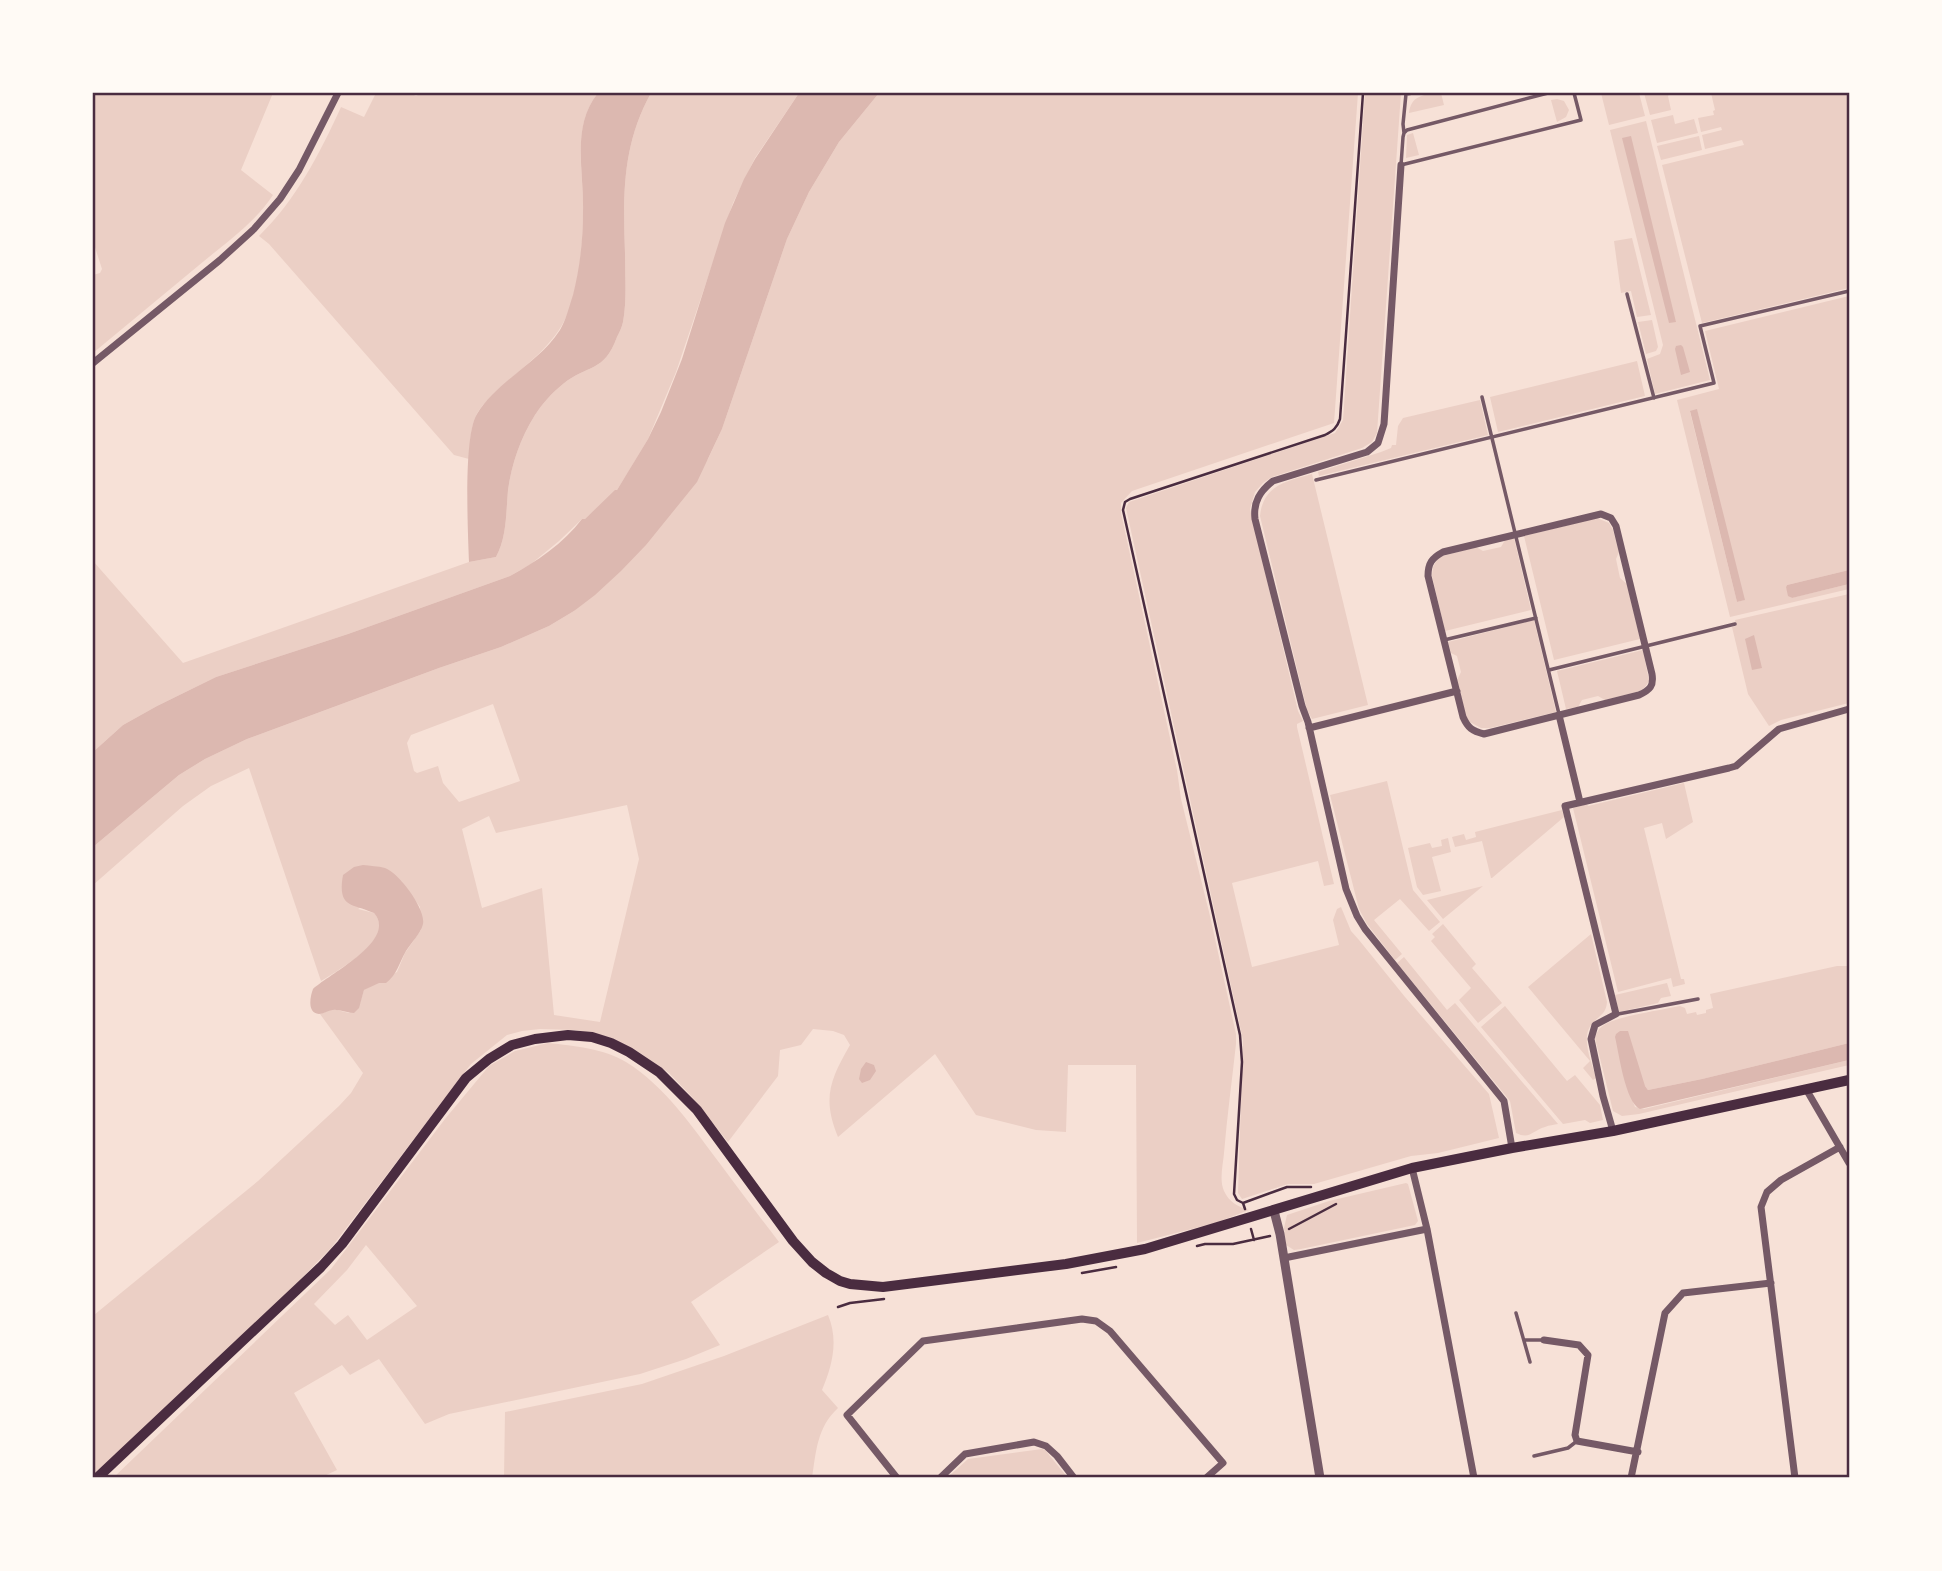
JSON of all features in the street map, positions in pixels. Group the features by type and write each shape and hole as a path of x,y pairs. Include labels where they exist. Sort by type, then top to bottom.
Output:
{"main road":[{"path":"97,1478 321,1267 342,1244 466,1078 512,1045 535,1039 568,1035 592,1037 645,1060 698,1110 793,1241 812,1262 826,1273 849,1284 883,1287 1066,1264 1145,1249 1412,1168 1613,1131 1849,1080"}],"street":[{"path":"93,363 254,229 280,199 299,170 338,93"},
{"path":"1401,165 1384,424 1378,443 1367,452 1273,481 1262,491 1255,504 1255,519 1308,722 1346,888 1357,916 1504,1101 1512,1148"},
{"path":"1601,514 1611,518 1616,526 1653,682 1648,691 1484,734 1468,727 1463,717 1428,576 1428,565 1434,556 1443,552 1515,534 1592,515 1601,514"},
{"path":"1309,729 1457,691"},
{"path":"1613,1131 1591,1039 1595,1026 1600,1021 1616,1014 1565,806 1736,766 1779,729 1849,709"},
{"path":"1559,715 1580,802"},
{"path":"1806,1089 1849,1163"},
{"path":"1795,1478 1761,1206 1767,1192 1781,1180 1840,1147"},
{"path":"1412,1168 1427,1229 1474,1478"},
{"path":"1274,1211 1320,1478"},
{"path":"1284,1258 1427,1229"},
{"path":"1631,1478 1665,1313 1683,1293 1771,1283"},
{"path":"897,1478 846,1415 922,1341 1082,1319 1096,1321 1110,1331 1223,1463 1206,1478"},
{"path":"1544,1340 1579,1345 1588,1355 1575,1435 1577,1441 1638,1452"},
{"path":"940,1478 965,1454 1034,1441 1046,1446 1057,1456 1074,1478"}],"lane":[{"path":"1413,93 1406,94 1401,165 1581,120 1574,93"},
{"path":"1404,133 1548,93"},
{"path":"1316,480 1714,383 1700,327 1849,291"},
{"path":"1628,294 1654,397"},
{"path":"1482,397 1559,715"},
{"path":"1444,640 1536,618"},
{"path":"1549,670 1735,624"},
{"path":"1616,1014 1698,999"},
{"path":"1516,1313 1530,1362"},
{"path":"1524,1340 1544,1340"},
{"path":"1534,1456 1568,1448 1577,1441"}],"path":[{"path":"1243,1203 1237,1200 1234,1194 1242,1062 1240,1035 1123,510 1125,502 1130,499 1325,435 1338,425 1363,93"},
{"path":"1254,1240 1280,1234 1343,1200 1348,1188"}],"shaded area":[{"path":"93,93 273,93 241,170 273,195 238,233 93,353 93,275 100,273 102,269 93,241"},
{"path":"376,93 409,93 416,96 422,93 598,93 584,120 582,134 581,248 576,286 569,310 548,344 479,410 472,428 469,459 454,455 269,244 259,236 296,191 325,142 341,107 364,117"},
{"path":"598,93 651,93 634,132 626,171 623,324 607,357 563,384 535,415 517,451 512,470 500,549 496,557 469,562 467,485 473,425 486,402 551,342 566,318 582,243 582,134 584,120"},
{"path":"651,93 799,93 755,158 733,203 676,372 648,439 617,490 531,564 510,576 348,634 216,677 123,725 93,752 93,561 183,663 469,562 496,557 504,533 512,470 517,451 530,424 559,387 607,357 622,326 625,297 626,171 634,132"},
{"path":"799,93 879,93 839,142 809,192 787,239 722,429 697,482 646,545 595,595 549,626 501,647 247,739 205,759 179,775 93,847 93,752 123,725 216,677 348,634 510,576 558,544 582,519 617,490 661,412 682,359 725,223 744,179"},
{"path":"879,93 1358,93 1334,423 1132,491 1121,503 1181,799 1236,1034 1222,1172 1223,1187 1231,1201 1249,1210 1215,1223 1137,1243 1136,1065 1068,1065 1066,1132 1036,1130 976,1115 935,1054 838,1137 829,1100 833,1079 850,1045 844,1035 813,1029 801,1045 780,1050 778,1076 728,1142 669,1073 640,1053 608,1037 576,1030 522,1031 507,1035 471,1064 331,1248 93,1478 93,1314 258,1181 351,1093 363,1073 320,1014 333,1009 349,1013 360,1003 364,990 397,972 405,953 421,930 420,907 401,881 358,909 374,913 379,923 378,933 372,943 321,981 249,768 211,786 183,806 93,885 93,847 179,775 205,759 247,739 501,647 549,626 574,611 708,459 722,429 787,239 809,192 839,142","holes":["493,704 520,781 459,802 443,783 438,766 417,773 414,771 407,743 411,735","627,805 639,859 600,1022 554,1015 542,888 482,908 462,829 489,816 496,833"]},
{"path":"1365,93 1401,93 1377,433 1372,442 1362,448 1272,477 1255,492 1250,509 1298,711 1303,721 1297,724 1297,727 1334,884 1324,886 1318,861 1232,883 1252,967 1339,945 1333,920 1337,909 1341,907 1351,931 1489,1094 1499,1138 1438,1153 1411,1156 1314,1184 1288,1184 1242,1199 1238,1193 1243,1040 1126,508 1129,502 1335,433 1343,420"},
{"path":"1441,93 1444,105 1409,113 1416,98"},
{"path":"1601,93 1639,93 1645,116 1609,125"},
{"path":"1644,93 1670,93 1668,96 1671,110 1650,115"},
{"path":"1711,93 1849,93 1849,288 1702,323 1662,165 1744,145 1742,140 1705,149 1702,135 1722,130 1721,127 1701,132 1698,118 1714,115"},
{"path":"1551,100 1564,101 1569,110 1566,117 1557,122"},
{"path":"1673,115 1675,124 1694,119 1698,133 1657,143 1651,120"},
{"path":"1646,121 1710,380 1655,394 1647,359 1660,354 1663,345 1610,130"},
{"path":"1413,133 1419,155 1406,158 1407,135"},
{"path":"1631,136 1676,322 1669,323 1622,138"},
{"path":"1699,136 1702,150 1661,160 1657,146"},
{"path":"1632,238 1651,315 1637,317 1631,291 1621,293 1614,241"},
{"path":"1849,296 1849,570 1786,587 1791,598 1849,584 1849,589 1730,617 1677,400 1719,389 1705,331","holes":["1697,410 1744,600 1737,602 1690,412"]},
{"path":"1652,320 1658,347 1656,351 1646,354 1638,322"},
{"path":"1681,345 1690,372 1681,375 1675,349"},
{"path":"1637,361 1645,396 1498,432 1490,397"},
{"path":"1480,400 1488,435 1319,476 1318,472 1396,445 1398,426 1403,418"},
{"path":"1697,409 1745,600 1737,602 1690,411"},
{"path":"1312,474 1368,705 1312,719 1307,710 1260,516 1262,506 1271,491 1285,482"},
{"path":"1597,518 1609,523 1613,530 1619,552 1616,559 1620,578 1627,584 1640,639 1554,660 1524,536"},
{"path":"1514,538 1531,610 1445,631 1432,576 1437,560 1476,547 1483,551 1501,547 1505,540"},
{"path":"1849,570 1849,584 1792,598 1788,596 1787,585"},
{"path":"1849,594 1849,703 1781,720 1769,726 1748,694 1732,627 1736,626 1735,620"},
{"path":"1534,620 1556,712 1490,728 1481,728 1470,722 1466,717 1457,680 1461,672 1457,656 1451,653 1448,642"},
{"path":"1754,635 1762,668 1752,670 1745,639"},
{"path":"1643,650 1649,681 1640,691 1605,700 1598,696 1582,700 1578,707 1566,709 1557,671"},
{"path":"1387,781 1413,890 1440,922 1429,931 1400,899 1374,920 1402,954 1395,960 1367,924 1359,909 1330,795"},
{"path":"1684,783 1693,822 1666,839 1662,823 1644,828 1681,979 1684,979 1685,984 1673,987 1671,978 1618,992 1573,808"},
{"path":"1562,810 1564,817 1492,878 1482,841 1455,847 1452,837 1464,834 1466,840 1476,837 1475,832"},
{"path":"1448,838 1451,852 1432,857 1441,891 1423,895 1417,887 1408,848 1430,843 1432,848 1442,846 1441,840"},
{"path":"363,865 391,871 416,901 423,924 393,976 386,983 379,983 364,990 359,1008 354,1013 334,1010 315,1013 310,1004 313,989 358,956 377,934 379,923 374,913 353,906 342,894 343,875 354,867"},
{"path":"1483,886 1443,919 1427,900"},
{"path":"1443,924 1476,964 1472,968 1502,1003 1478,1023 1459,1000 1471,988 1431,941 1435,937 1432,934"},
{"path":"1591,934 1607,1002 1604,1012 1592,1024 1587,1036 1596,1078 1593,1080 1583,1068 1590,1061 1528,987"},
{"path":"1404,957 1447,1010 1455,1003 1558,1124 1528,1135 1516,1133 1510,1101 1397,963"},
{"path":"1837,966 1849,966 1849,1043 1648,1090 1645,1086 1625,1081 1635,1107 1644,1109 1849,1060 1849,1065 1639,1114 1622,1116 1613,1111 1595,1038 1604,1025 1629,1016 1680,1006 1685,1008 1687,1014 1706,1013 1706,1010 1713,1008 1710,994"},
{"path":"1667,983 1671,996 1661,998 1658,1003 1619,1012 1615,995"},
{"path":"1505,1006 1567,1081 1575,1075 1600,1105 1603,1120 1563,1124 1481,1027"},
{"path":"1620,1031 1628,1031 1648,1090 1849,1043 1849,1060 1640,1109 1630,1097 1623,1076 1615,1037"},
{"path":"548,1043 578,1047 617,1057 640,1072 678,1109 779,1242 691,1302 720,1345 640,1374 449,1414 425,1424 379,1359 350,1375 342,1365 294,1393 337,1470 320,1478 113,1478 331,1269 445,1119 489,1066 515,1051","holes":["366,1245 417,1306 367,1340 348,1315 335,1325 314,1304 347,1270"]},
{"path":"866,1062 874,1065 876,1071 870,1080 862,1083 859,1079"},
{"path":"1406,1183 1418,1221 1415,1225 1301,1249 1294,1250 1286,1245 1284,1228 1287,1215 1329,1201"},
{"path":"828,1315 834,1344 829,1372 822,1390 838,1408 822,1432 816,1449 812,1478 504,1478 505,1412 642,1384 724,1356"},
{"path":"1042,1449 1068,1478 947,1478 968,1459"}]}
